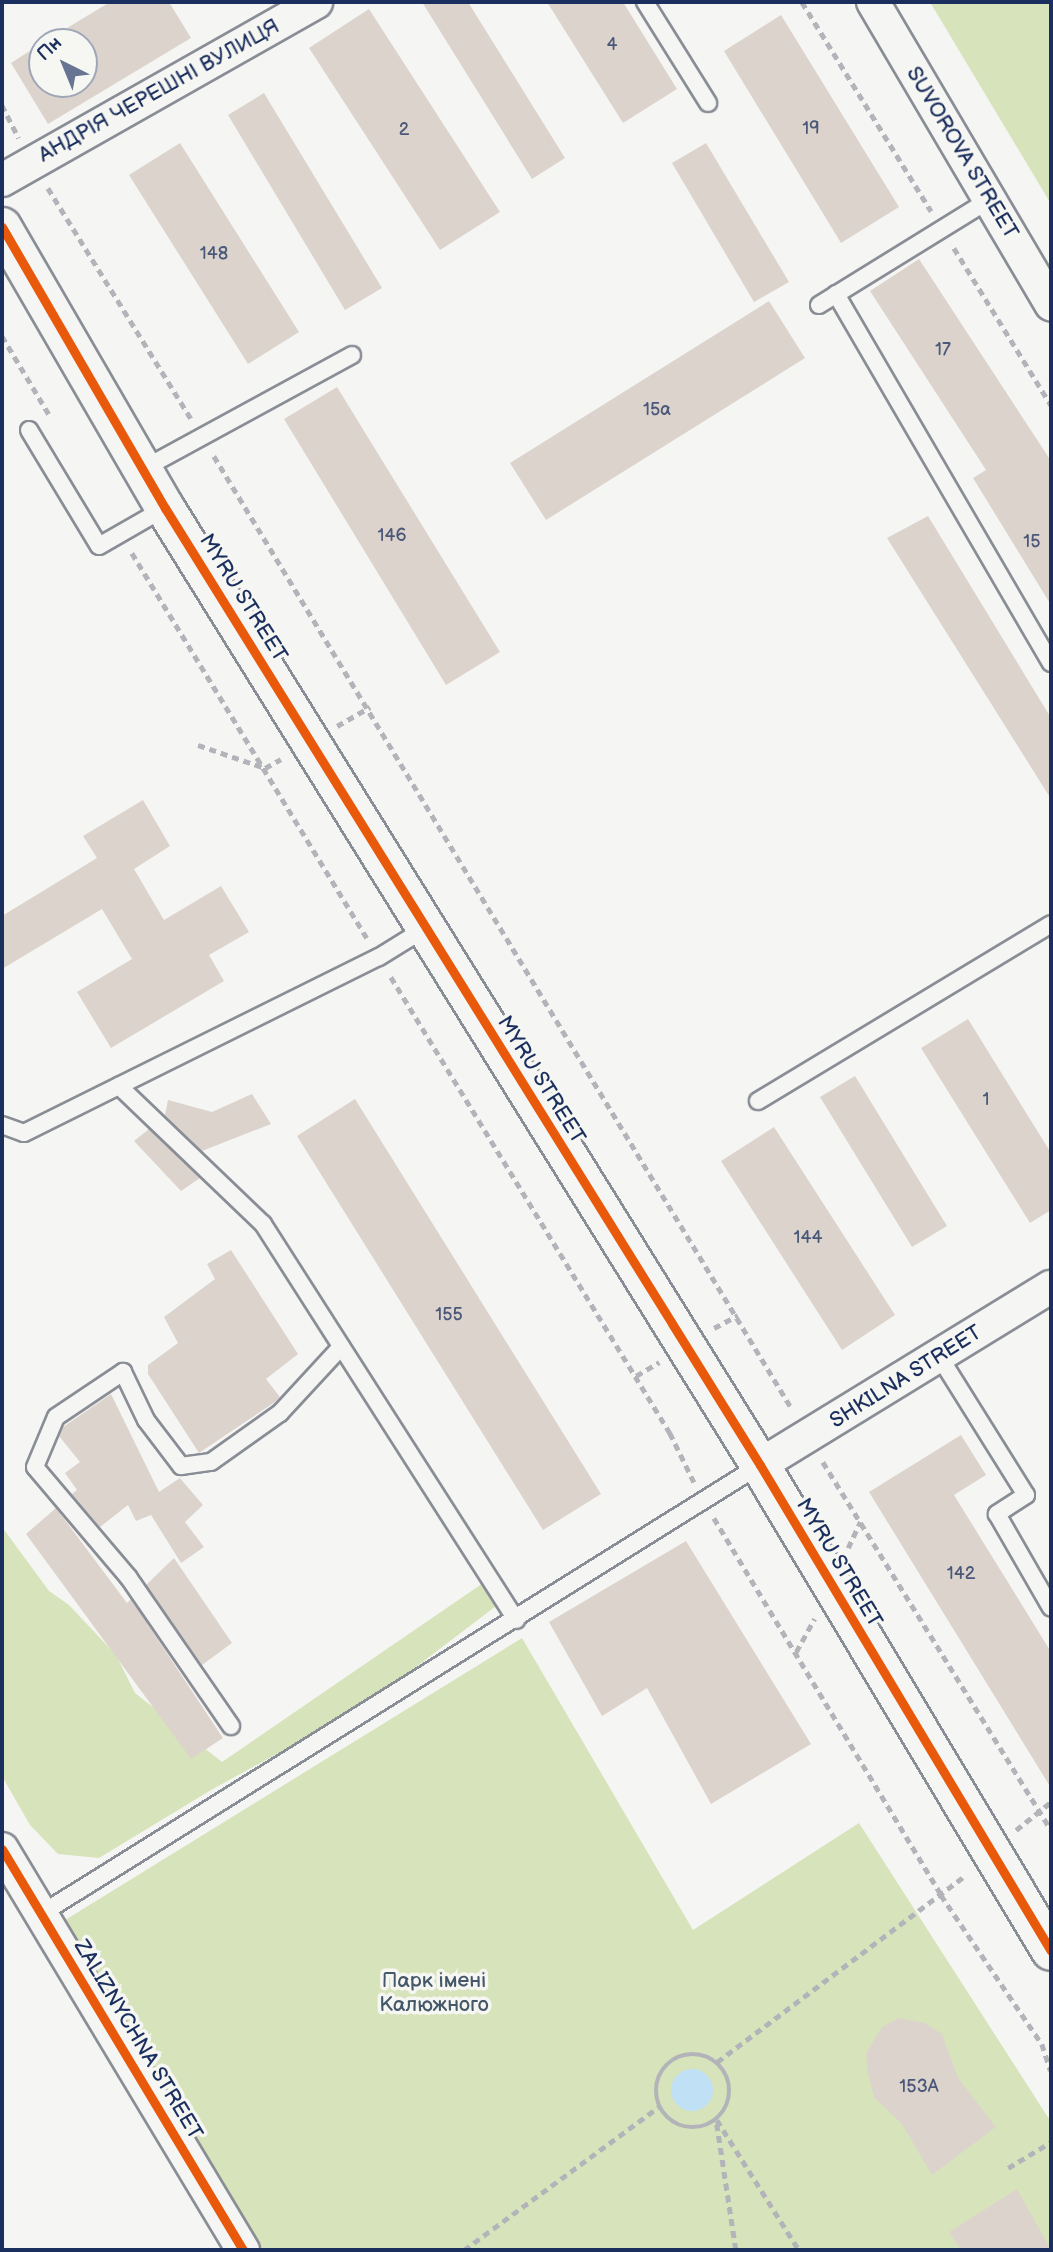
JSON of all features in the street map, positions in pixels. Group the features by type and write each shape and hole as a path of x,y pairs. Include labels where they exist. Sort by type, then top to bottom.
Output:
{"street":[{"name":"АНДРІЯ ЧЕРЕШНІ ВУЛИЦЯ","path":"2,180 316,2"},
{"name":"SUVOROVA STREET","path":"873,2 1051,304"},
{"name":"MYRU STREET","path":"2,227 165,508 760,1465 1051,1951"},
{"name":"SHKILNA STREET","path":"760,1465 1051,1287"},
{"name":"ZALIZNYCHNA STREET","path":"2,1849 243,2250"}],"lane":[{"path":"645,2 708,103"},
{"path":"818,305 989,200"},
{"path":"836,294 1051,663"},
{"path":"143,469 352,355"},
{"path":"29,430 99,546 119,532 165,508"},
{"path":"758,1101 1051,924"},
{"path":"2,1125 24,1133 379,957 426,928"},
{"path":"118,1086 263,1224 516,1620"},
{"path":"231,1726 129,1578 35,1467 56,1417 123,1372 146,1420 181,1466 211,1462 281,1413 341,1347"},
{"path":"939,1356 1026,1495 997,1514 1051,1608"},
{"path":"41,1914 516,1620 760,1465"}],"path":[{"path":"802,2 1051,405"},
{"path":"2,105 32,162 384,731 808,1438 1051,1830"},
{"path":"2,336 57,428"},
{"path":"119,532 670,1433 703,1500 941,1895 1042,2044 1051,2071"},
{"path":"198,745 265,768"},
{"path":"1038,1809 1051,1802"},
{"path":"717,2063 941,1895"},
{"path":"717,2120 687,2128 669,2119 660,2106 659,2077 674,2060 696,2054 717,2063 730,2091 717,2120 736,2250"},
{"path":"464,2250 660,2106"},
{"path":"717,2120 799,2250"},
{"path":"1007,2168 1051,2142"}],"green space":[{"path":"930,2 1051,2 1051,204"},
{"path":"2,1527 49,1591 69,1605 116,1655 135,1693 222,1762 489,1579 500,1603 366,1705 211,1790 99,1858 58,1854 30,1825 2,1776"},
{"name":"Парк імені Калюжного","path":"522,1638 693,1930 859,1823 1051,2122 1051,2250 259,2250 62,1922"}],"water":[{"path":"692,2069 707,2075 713,2090 707,2105 692,2111 677,2105 671,2090 677,2075"}],"building":[{"path":"110,2 169,2 191,38 98,94 98,28 67,28"},
{"path":"422,2 468,2 565,158 532,179"},
{"path":"547,2 623,2 677,89 623,123"},
{"path":"369,9 500,212 440,250 309,48"},
{"path":"781,15 899,207 841,243 724,51"},
{"path":"28,52 28,91 11,63"},
{"path":"264,93 382,288 345,310 228,115"},
{"path":"32,98 91,98 48,124"},
{"path":"180,143 299,332 248,364 129,175"},
{"path":"706,143 789,282 754,302 672,163"},
{"path":"919,259 1051,461 1051,605 973,478 986,470 870,291"},
{"path":"769,301 805,358 546,520 510,463"},
{"path":"337,387 500,652 446,685 284,419"},
{"path":"928,516 1051,718 1051,799 887,538"},
{"path":"143,800 170,846 134,869 164,920 221,886 249,932 209,955 224,981 111,1048 77,992 132,959 102,909 2,969 2,916 97,858 83,836"},
{"path":"968,1019 1051,1153 1051,1210 1030,1223 921,1048"},
{"path":"855,1076 947,1226 912,1247 820,1097"},
{"path":"252,1094 271,1124 202,1151 165,1115 168,1100 212,1112"},
{"path":"355,1099 601,1494 543,1530 297,1136"},
{"path":"774,1127 895,1315 842,1350 721,1161"},
{"path":"149,1129 200,1178 181,1191 134,1141"},
{"path":"231,1250 298,1354 266,1379 280,1397 275,1402 199,1453 148,1374 148,1365 178,1343 164,1317 215,1279 207,1264"},
{"path":"111,1394 159,1492 180,1478 203,1505 185,1522 204,1547 181,1563 151,1515 136,1521 128,1505 100,1527 72,1494 77,1490 65,1473 80,1462 59,1436 63,1427"},
{"path":"961,1435 986,1475 954,1495 1051,1652 1051,1788 869,1492"},
{"path":"56,1508 127,1603 131,1599 223,1738 191,1759 26,1534"},
{"path":"686,1541 811,1744 711,1804 647,1688 602,1716 549,1622"},
{"path":"174,1558 232,1643 202,1665 146,1585"},
{"path":"899,2018 925,2023 942,2034 958,2078 996,2127 932,2175 902,2124 874,2097 868,2073 866,2053 882,2027"},
{"path":"1017,2189 1051,2250 961,2250 949,2232"}],"cycle path":[{"path":"2,227 165,508 760,1465 1051,1951"},
{"path":"2,1849 243,2250"}]}
